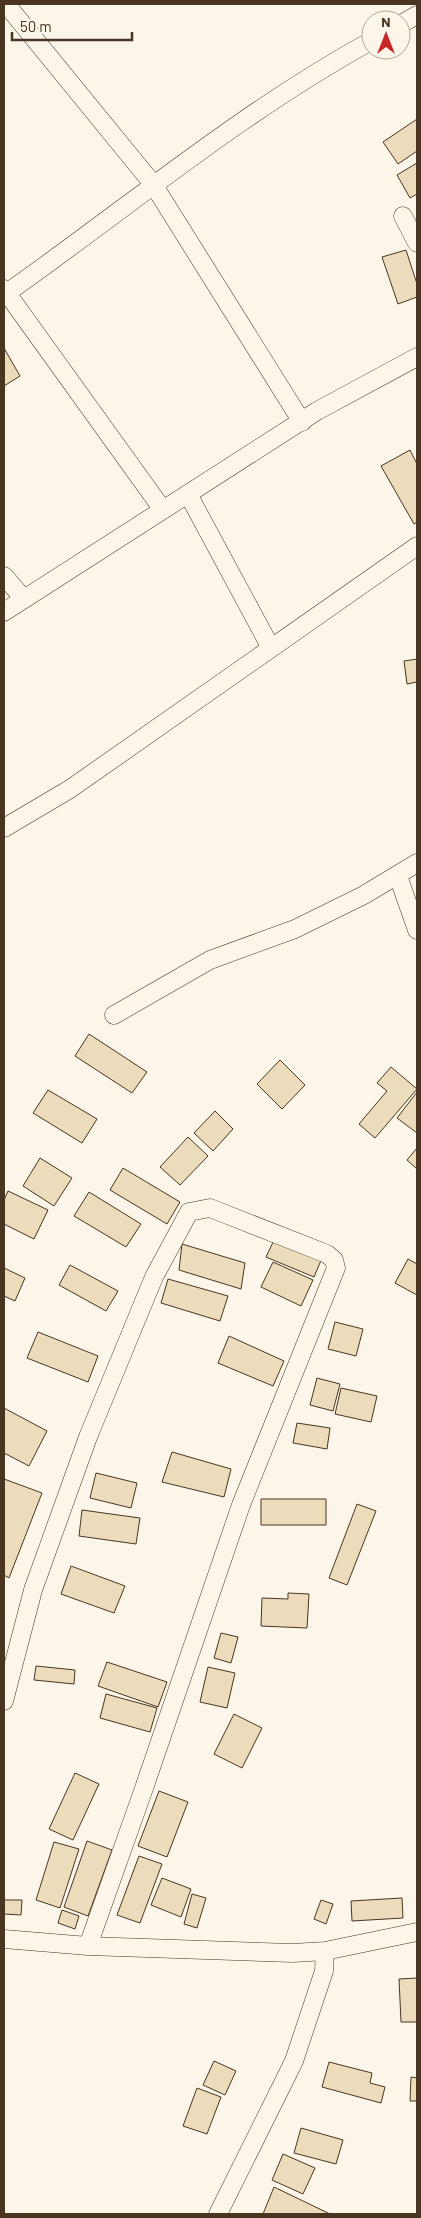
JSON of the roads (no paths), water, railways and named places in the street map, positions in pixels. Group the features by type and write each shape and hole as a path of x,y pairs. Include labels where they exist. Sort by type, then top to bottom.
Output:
{"street":[{"path":"6,4 153,184 302,422"},
{"path":"163,510 5,292 232,128 316,71 361,46"},
{"path":"403,216 417,243"},
{"path":"4,612 317,411 417,356"},
{"path":"188,494 271,648"},
{"path":"4,828 70,789 417,546"},
{"path":"4,576 24,599"},
{"path":"114,1015 210,960 295,930 398,876 417,863"},
{"path":"398,876 417,930"},
{"path":"4,1701 33,1590 88,1437 154,1276 189,1212 210,1208 327,1254 334,1260 336,1268 241,1505 88,1946"},
{"path":"4,1939 88,1946 293,1954 325,1951 417,1932"},
{"path":"218,2214 294,2061 324,1972 325,1951"}]}
